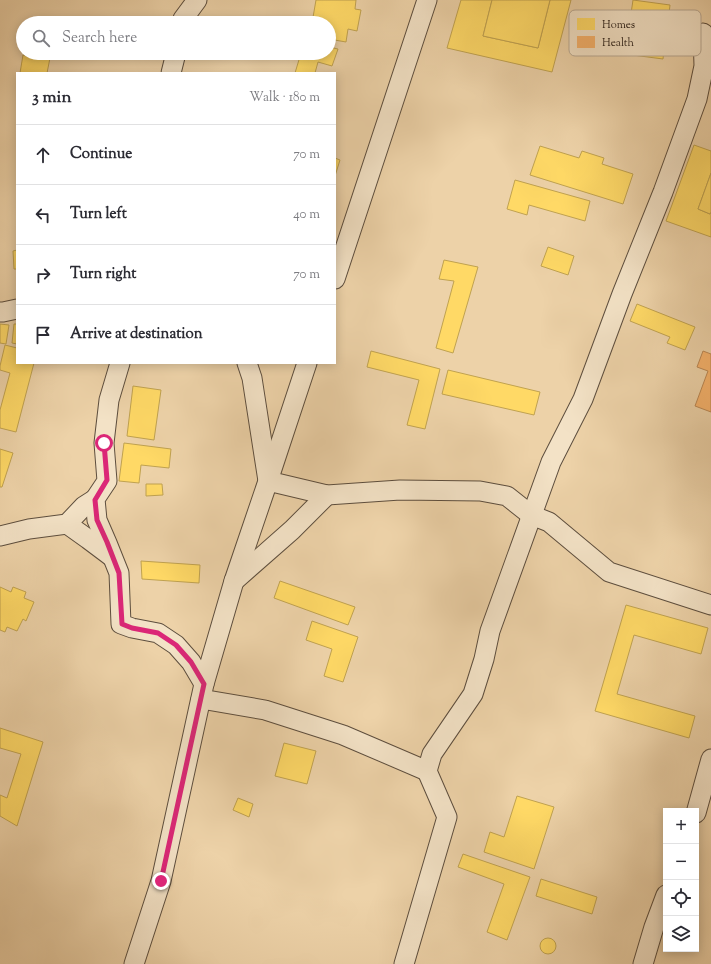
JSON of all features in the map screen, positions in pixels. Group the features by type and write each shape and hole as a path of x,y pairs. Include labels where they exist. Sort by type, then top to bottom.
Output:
{"street":[{"path":"185,16 197,0"},
{"path":"336,276 427,0"},
{"path":"404,964 447,817 427,770 432,754 474,694 490,632 531,515 551,462 583,399 622,294 663,192 696,100 704,66 703,33"},
{"path":"171,72 174,60"},
{"path":"0,312 16,309"},
{"path":"67,524 84,506 95,500 107,480 104,443 109,400 120,364"},
{"path":"247,364 252,378 268,481"},
{"path":"134,964 161,881 202,691 234,581 307,364"},
{"path":"268,481 327,495 400,490 480,491 508,496 531,515 549,522 609,572 711,605"},
{"path":"234,581 292,530 327,495"},
{"path":"95,500 97,520 119,573 122,624 132,628 158,633 176,645 191,662 202,691"},
{"path":"0,536 29,529 67,524 84,524 97,520"},
{"path":"67,524 113,558"},
{"path":"202,691 343,735 427,770"},
{"path":"697,808 711,759"},
{"path":"643,964 663,903"}],"building: Homes":[{"path":"316,0 356,0 355,9 361,10 357,31 348,29 346,42 336,40 336,16 313,16"},
{"path":"461,0 492,0 483,36 538,48 550,0 571,0 552,72 447,48"},
{"path":"492,0 550,0 538,48 483,36"},
{"path":"633,0 670,5 669,10 632,10"},
{"path":"640,56 663,56 663,59"},
{"path":"22,60 50,60 47,72 20,72"},
{"path":"299,60 334,60 332,66 318,62 315,72 295,72"},
{"path":"694,145 711,151 711,173 698,209 710,214 711,212 711,237 666,221"},
{"path":"540,146 579,158 582,151 604,158 602,164 633,174 623,204 530,175"},
{"path":"336,158 340,160 336,173"},
{"path":"711,173 711,212 710,214 698,209"},
{"path":"515,180 590,201 585,221 529,205 527,215 507,209"},
{"path":"548,247 574,256 568,275 541,266"},
{"path":"16,250 16,269 14,269 13,251"},
{"path":"444,260 478,267 453,353 436,348 454,281 439,279"},
{"path":"637,304 695,327 685,350 667,343 670,337 630,321"},
{"path":"0,324 9,325 6,344 0,343"},
{"path":"14,324 16,324 16,344 12,343"},
{"path":"5,345 16,348 16,364 34,364 16,432 0,428 0,410 10,373 0,370"},
{"path":"371,351 440,369 425,429 407,425 419,380 367,367"},
{"path":"448,370 540,392 534,415 442,394"},
{"path":"133,386 161,390 154,440 127,436"},
{"path":"124,443 171,449 169,468 141,465 139,483 119,481"},
{"path":"0,449 13,453 2,487 0,487"},
{"path":"146,484 162,484 163,495 146,496"},
{"path":"141,561 200,565 199,583 142,579"},
{"path":"280,581 355,607 348,625 274,598"},
{"path":"0,587 11,592 13,587 26,592 24,598 34,602 26,621 23,619 17,631 7,627 5,632 0,630"},
{"path":"626,605 708,628 701,654 634,635 617,694 695,716 689,738 595,711"},
{"path":"312,621 358,637 343,682 324,676 332,649 306,640"},
{"path":"0,728 43,742 17,826 0,816 0,795 7,798 21,754 0,748"},
{"path":"284,743 316,751 307,784 275,776"},
{"path":"517,796 554,807 534,869 484,852 490,832 504,837"},
{"path":"238,798 253,804 249,817 233,810"},
{"path":"463,854 530,877 507,940 487,932 504,884 458,867"},
{"path":"541,879 597,897 592,914 536,896"},
{"path":"548,938 554,940 556,946 554,952 548,954 542,952 540,946 542,940"}],"building: Health":[{"path":"703,351 711,354 711,412 695,406 708,371 697,367"}],"route":[{"path":"104,443 107,480 95,500 97,520 119,573 122,624 132,628 158,633 176,645 191,662 204,684 161,881"}]}
